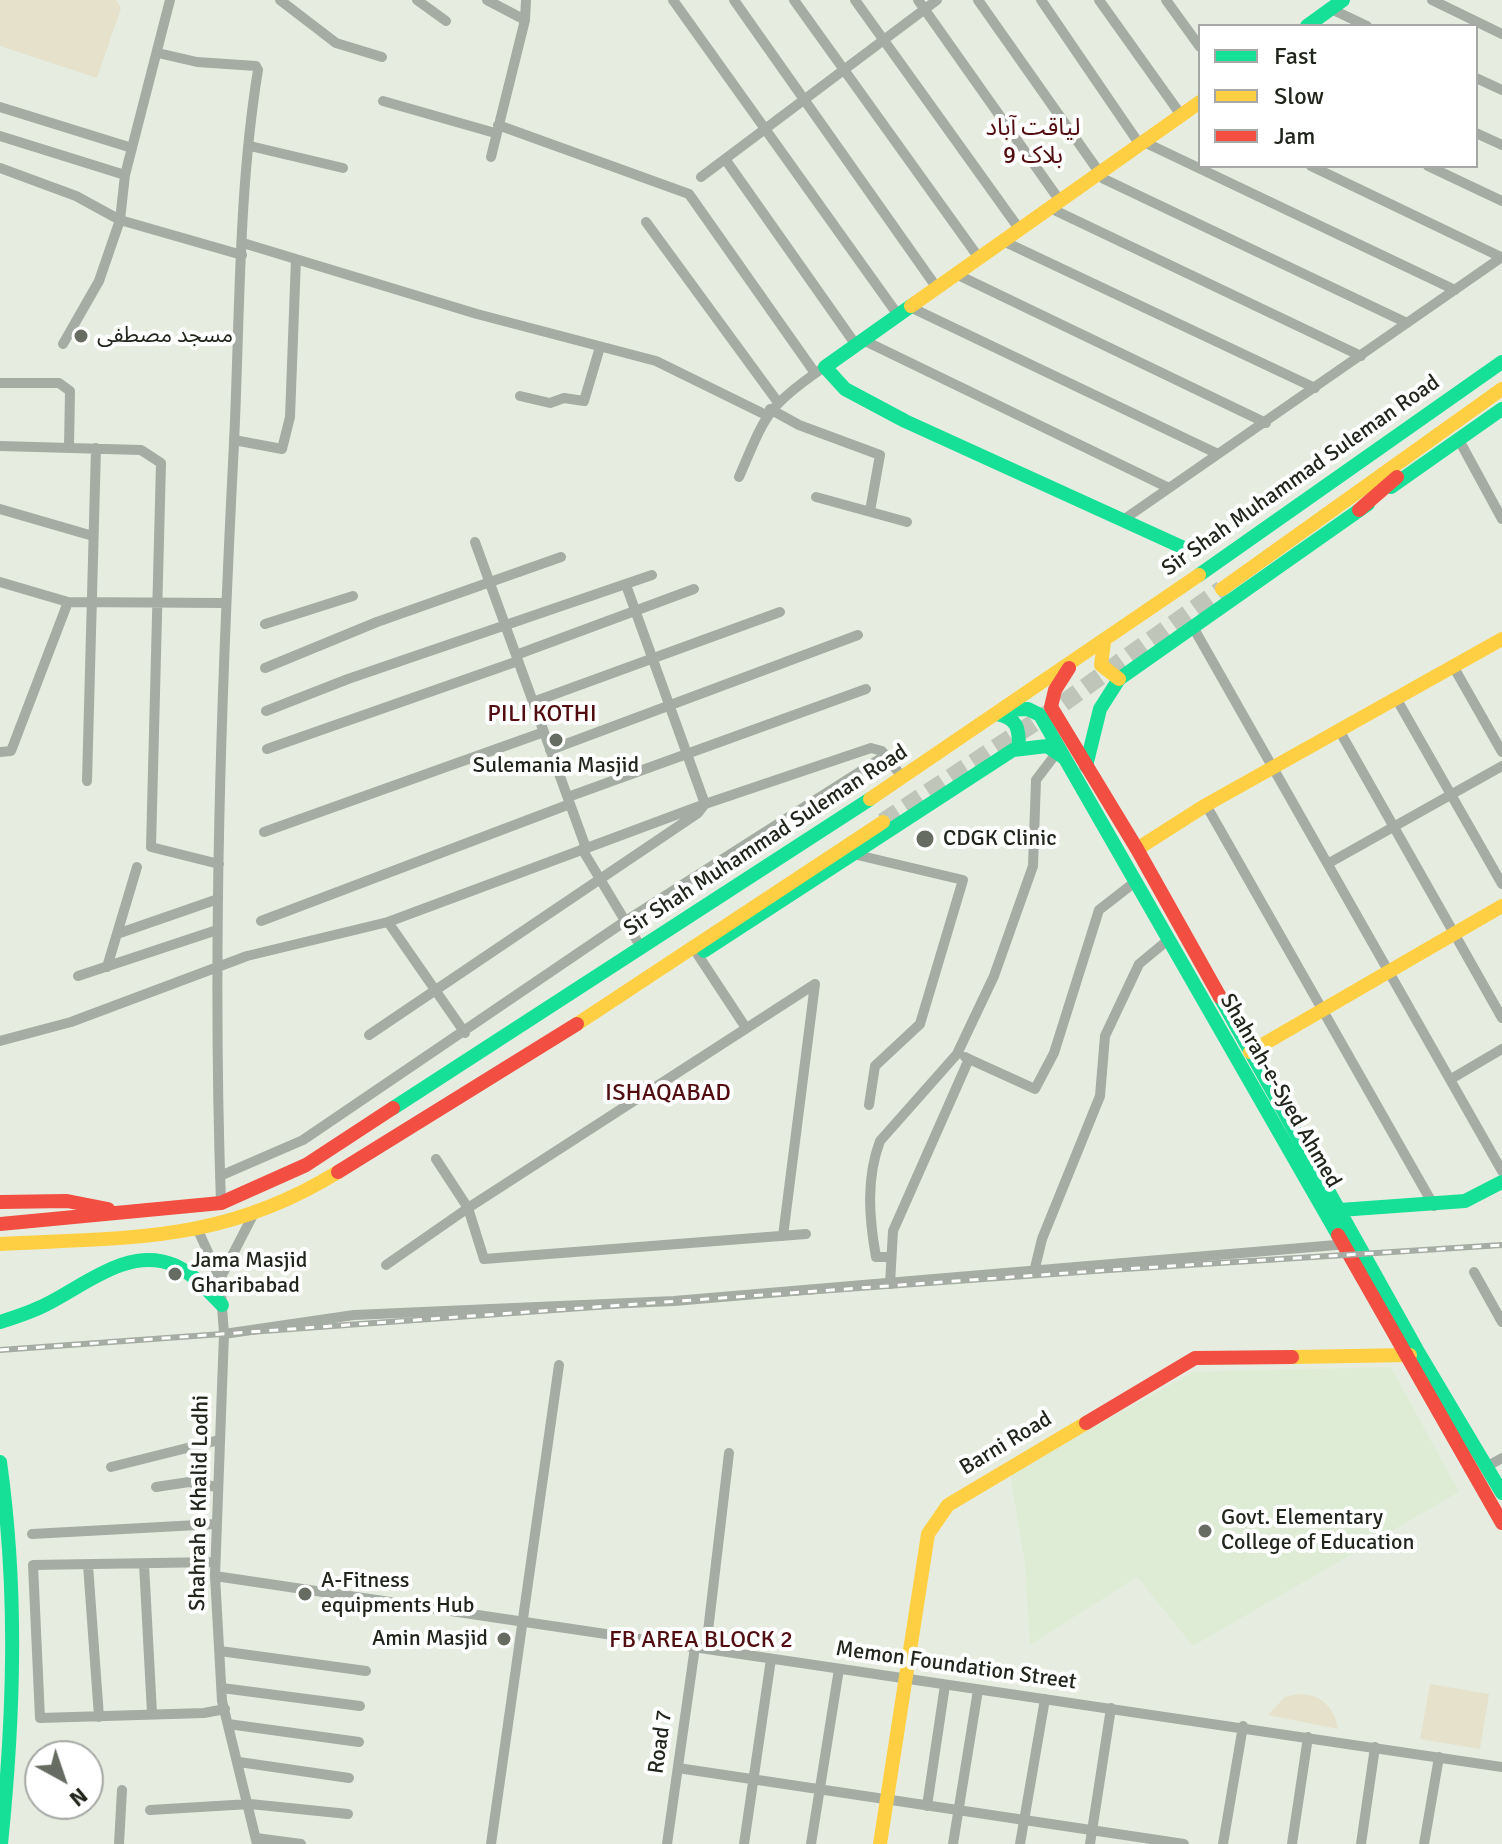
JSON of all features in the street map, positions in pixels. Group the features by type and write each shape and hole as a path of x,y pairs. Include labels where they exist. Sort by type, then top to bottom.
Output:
{"main road":[{"path":"1310,24 1337,4"},
{"path":"1184,548 905,421 845,389 820,370 1098,172 1193,110"},
{"name":"Sir Shah Muhammad Suleman Road","path":"0,1224 131,1214 221,1203 306,1165 903,778 1104,642 1502,362"},
{"name":"Sir Shah Muhammad Suleman Road","path":"1222,589 1502,389"},
{"path":"1086,766 1094,718 1105,695 1119,679 1502,409"},
{"path":"1359,510 1465,417"},
{"path":"1137,849 1206,805 1502,639"},
{"path":"1104,642 1099,653 1100,665 1108,674 1119,679"},
{"name":"Shahrah-e-Syed Ahmed","path":"1071,664 1055,690 1051,707 1137,849 1340,1210 1350,1243"},
{"name":"Shahrah-e-Syed Ahmed","path":"1000,712 1028,709 1040,715 1168,940 1350,1243 1502,1523"},
{"path":"1000,712 1010,717 1019,728 1019,748"},
{"path":"588,1017 698,955 1019,748 1047,746 1058,751 1069,763"},
{"path":"0,1244 101,1236 169,1235 253,1215 311,1190 588,1017 883,822"},
{"path":"1250,1052 1502,906"},
{"path":"1340,1210 1434,1206 1465,1201 1502,1182"},
{"path":"5,1203 67,1201 131,1214"},
{"path":"221,1203 221,1225"},
{"path":"0,1322 45,1305 169,1235"},
{"path":"126,1261 152,1258 176,1265 193,1274 222,1305"},
{"name":"Shahrah-e-Syed Ahmed","path":"1411,1354 1502,1493"},
{"name":"Barni Road","path":"880,1844 928,1534 948,1505 1195,1358 1411,1354"},
{"path":"0,1462 12,1535 14,1722 1,1844"}],"street":[{"path":"63,344 99,281 120,220 125,175 170,0"},
{"path":"280,0 336,43 382,57"},
{"path":"417,0 446,21"},
{"path":"487,0 525,20"},
{"path":"491,157 525,20 526,0"},
{"path":"673,0 764,129 904,311 1218,454"},
{"path":"734,0 937,288"},
{"path":"794,0 979,258"},
{"path":"855,0 1020,230"},
{"path":"701,177 845,70 921,4 937,0"},
{"path":"978,0 1104,179 1407,323"},
{"path":"1041,0 1142,143 1455,290"},
{"path":"1099,0 1193,110"},
{"path":"1166,0 1198,44"},
{"path":"1432,0 1502,34"},
{"path":"921,4 1055,204 1361,356"},
{"path":"1337,4 1364,24"},
{"path":"158,53 197,62 256,66 242,255 225,603 216,968 221,1203"},
{"path":"1478,79 1502,90"},
{"path":"383,101 497,129 689,194 820,370 771,408 739,477"},
{"path":"0,107 132,148"},
{"path":"1478,134 1502,145"},
{"path":"0,136 125,175"},
{"path":"250,146 343,168"},
{"path":"725,159 859,342 1169,488"},
{"path":"0,168 76,196 120,220 242,255"},
{"path":"1123,520 1502,257 1315,168"},
{"path":"1432,168 1502,201"},
{"path":"646,222 771,408"},
{"path":"1003,241 1315,388"},
{"path":"243,243 656,361 771,408 799,425 880,455 870,511"},
{"path":"234,440 282,449 290,417 296,259"},
{"path":"956,274 1266,423"},
{"path":"520,396 550,403 564,398 584,401 600,347"},
{"path":"0,383 59,383 70,391 69,447"},
{"path":"1459,440 1502,519"},
{"path":"0,446 141,450 161,463 151,847 219,864"},
{"path":"87,781 96,448"},
{"path":"816,497 907,522"},
{"path":"0,509 93,536"},
{"path":"475,542 584,849 600,882 642,949"},
{"path":"265,668 377,622 561,557"},
{"path":"266,711 348,679 652,575"},
{"path":"0,582 68,602 225,603"},
{"path":"626,585 705,804"},
{"path":"267,749 517,658 694,589"},
{"path":"265,624 353,596"},
{"path":"0,752 11,751 68,602"},
{"path":"533,702 780,612"},
{"path":"1193,627 1502,1171"},
{"path":"550,750 858,635"},
{"path":"1453,666 1502,752"},
{"path":"261,921 687,754 866,689"},
{"path":"1396,698 1502,884"},
{"path":"1339,730 1502,1018"},
{"path":"264,832 544,732"},
{"path":"0,1041 71,1022 278,948 388,922 705,804 871,748 886,755 903,778"},
{"path":"891,1257 876,1257 869,1216 873,1158 880,1141 957,1054 994,976 1033,866 1036,780 1058,751"},
{"path":"220,1176 303,1140 465,1033 624,922 886,755"},
{"path":"1329,863 1502,766"},
{"path":"369,1035 600,882 698,813 705,804"},
{"path":"1206,805 1434,1206"},
{"path":"853,854 963,880 920,1024 875,1066 869,1105"},
{"path":"107,967 137,867"},
{"path":"957,1054 1035,1089 1054,1053 1099,910 1135,882"},
{"path":"117,934 218,899"},
{"path":"388,922 465,1033"},
{"path":"78,976 217,930"},
{"path":"1034,1272 1042,1239 1100,1096 1105,1036 1139,964 1168,940"},
{"path":"698,955 746,1028"},
{"path":"386,1265 468,1208 815,984 783,1236"},
{"path":"1451,1079 1502,1049"},
{"path":"890,1284 893,1231 969,1059"},
{"path":"436,1159 468,1208 481,1255 488,1259 806,1234"},
{"path":"220,1279 253,1215"},
{"path":"197,1228 220,1279"},
{"path":"224,1334 354,1315 674,1301 1350,1243"},
{"path":"1474,1272 1502,1322"},
{"name":"Shahrah e Khalid Lodhi","path":"220,1279 224,1334 215,1576 222,1688 257,1841"},
{"path":"491,1844 525,1622 559,1365"},
{"path":"111,1467 219,1440"},
{"name":"Road 7","path":"667,1844 701,1648 729,1453"},
{"path":"1486,1467 1502,1458"},
{"path":"156,1487 189,1482 217,1487"},
{"path":"32,1534 216,1524"},
{"path":"215,1562 33,1565 40,1718 225,1709"},
{"path":"144,1564 152,1713"},
{"path":"88,1565 99,1717"},
{"name":"Memon Foundation Street","path":"215,1576 904,1680 1243,1726 1502,1767"},
{"path":"220,1651 366,1671"},
{"path":"744,1844 771,1659"},
{"path":"811,1844 839,1669"},
{"path":"927,1806 945,1685"},
{"path":"222,1688 360,1706"},
{"path":"953,1844 978,1690"},
{"path":"1020,1844 1045,1699"},
{"path":"1090,1844 1111,1708"},
{"path":"228,1724 359,1742"},
{"path":"1223,1844 1243,1726"},
{"path":"1292,1844 1308,1737"},
{"path":"1361,1844 1375,1747"},
{"path":"1424,1844 1439,1757"},
{"path":"239,1762 349,1778"},
{"path":"678,1768 1184,1844"},
{"path":"119,1844 122,1790"},
{"path":"150,1810 250,1804 348,1814"},
{"path":"257,1841 301,1844"}],"shaded area":[{"path":"0,0 116,0 121,8 97,78 0,46"},
{"name":"Govt. Elementary College of Education","path":"1391,1367 1459,1492 1193,1646 1137,1577 1030,1645 1025,1564 1010,1473 1193,1372"},
{"path":"1430,1684 1489,1694 1480,1749 1420,1739"},
{"path":"1297,1694 1313,1696 1325,1703 1338,1729 1268,1715 1285,1697"}],"tunnel":[{"path":"883,822 1055,709 1222,589"}],"railway":[{"path":"0,1350 1109,1270 1502,1245"}],"traffic: fast":[{"path":"1310,24 1343,0"},
{"path":"911,306 825,367 845,389 905,421 1184,548"},
{"path":"1199,575 1502,362"},
{"path":"1391,487 1502,409"},
{"path":"1086,766 1100,709 1119,679 1368,504"},
{"path":"1005,710 1028,709 1040,715 1338,1235"},
{"path":"997,714 1016,725 1019,748"},
{"path":"704,951 1013,750 1047,746 1063,757"},
{"path":"393,1108 870,799"},
{"path":"1220,997 1417,1350 1502,1493"},
{"path":"1340,1210 1465,1201 1502,1182"},
{"path":"0,1322 41,1307 108,1270 141,1260 157,1260 181,1268 222,1305"},
{"path":"0,1462 12,1605 9,1748 1,1844"}],"traffic: slow":[{"path":"911,306 1198,103"},
{"path":"1222,589 1502,389"},
{"path":"870,799 1199,575"},
{"path":"1137,849 1206,805 1502,639"},
{"path":"1104,642 1101,665 1119,679"},
{"path":"577,1024 883,822"},
{"path":"1250,1052 1502,906"},
{"path":"0,1244 134,1237 215,1224 296,1195 338,1172"},
{"path":"1292,1357 1410,1355"},
{"path":"880,1844 928,1534 948,1505 1086,1423"}],"traffic: jam":[{"path":"1359,510 1397,477"},
{"path":"1069,668 1055,690 1051,707 1137,849 1220,997"},
{"path":"338,1172 577,1024"},
{"path":"0,1224 221,1203 306,1165 393,1108"},
{"path":"0,1202 67,1201 108,1209"},
{"path":"1338,1235 1502,1523"},
{"path":"1086,1423 1195,1358 1292,1357"}],"place":[{"name":"مسجد مصطفی","path":"81,336"},
{"name":"Sulemania Masjid","path":"556,740"},
{"name":"CDGK Clinic","path":"925,839"},
{"name":"Jama Masjid Gharibabad","path":"175,1274"},
{"name":"Govt. Elementary College of Education","path":"1205,1531"},
{"name":"A-Fitness equipments Hub","path":"305,1594"},
{"name":"Amin Masjid","path":"504,1639"}],"district":[{"name":"لیاقت آباد بلاک 9","path":"1033,143"},
{"name":"PILI KOTHI","path":"542,715"},
{"name":"ISHAQABAD","path":"668,1094"},
{"name":"FB AREA BLOCK 2","path":"701,1641"}]}
